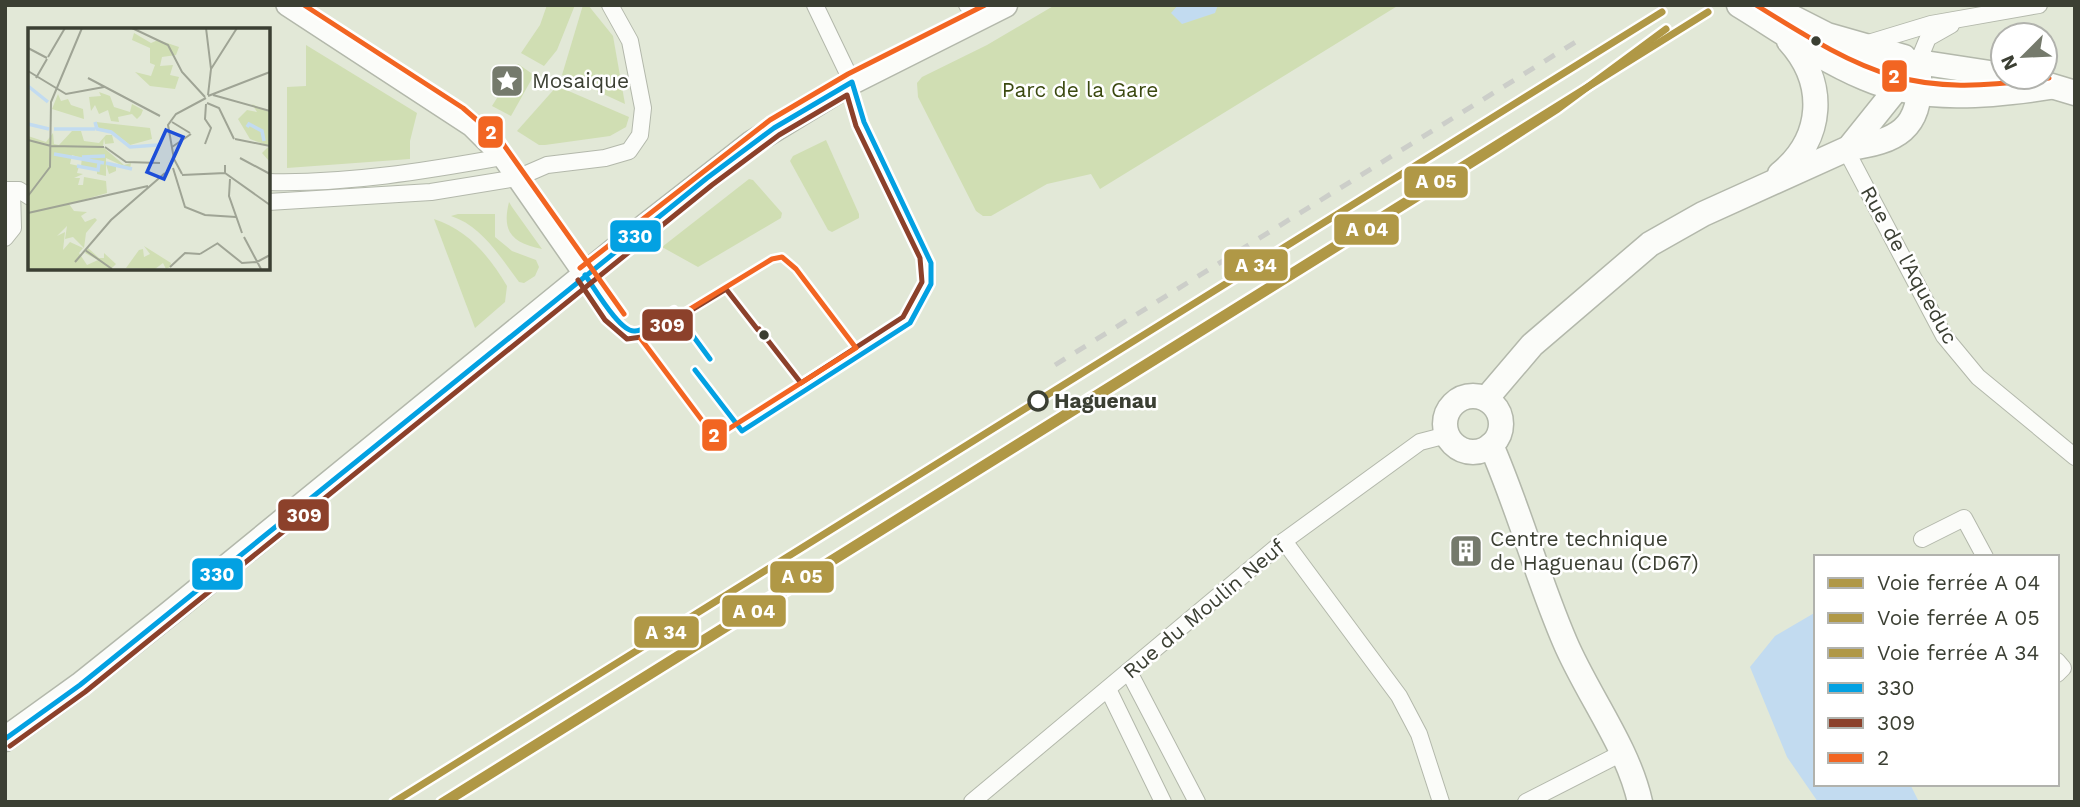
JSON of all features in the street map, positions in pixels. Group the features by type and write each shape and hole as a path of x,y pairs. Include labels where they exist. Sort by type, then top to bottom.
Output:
{"main road":[{"path":"1739,5 1918,62"},
{"path":"5,739 80,685 170,614 585,275 752,143 852,82 999,8"},
{"path":"1772,16 1817,54 1867,79 1908,91 1999,94 2021,91"},
{"path":"1751,193 1791,165 1805,145 1815,120 1816,94 1812,78 1800,54 1772,16"},
{"path":"1817,54 1862,63 1918,62 1989,73"},
{"path":"1486,399 1531,345 1637,255 1681,225 1848,149 1908,91 1918,62"},
{"path":"1466,396 1486,399 1498,411 1501,420 1497,438 1491,445 1475,452 1457,447 1447,435 1445,420 1451,406 1466,396"},
{"path":"1491,445 1565,642 1586,689 1622,753 1640,802"}],"street":[{"path":"287,5 464,120 503,157 585,275"},
{"path":"270,202 407,194 517,178 547,165 623,154 638,141 644,117 626,30 610,5"},
{"path":"815,5 852,82"},
{"path":"967,5 979,12 999,8"},
{"path":"1865,44 1905,29 2039,5"},
{"path":"1918,62 1927,38 1967,20"},
{"name":"Rue de l'Aqueduc","path":"1848,149 1944,336 1979,377 2021,415 2075,457"},
{"path":"270,182 404,174 503,157"},
{"path":"5,238 13,228 19,190"},
{"name":"Rue du Moulin Neuf","path":"972,802 1284,541 1420,442 1447,435"},
{"path":"1922,539 1964,518 1984,555"},
{"path":"1284,541 1399,696 1419,734 1441,802"},
{"path":"1129,671 1195,801"},
{"path":"1108,689 1163,802"},
{"path":"1526,802 1622,753"}],"green space":[{"path":"547,5 575,5 557,50 544,66 521,53 540,25"},
{"path":"583,5 588,5 613,36 625,104 562,75"},
{"name":"Parc de la Gare","path":"1055,5 1399,5 1100,189 1091,174 1047,184 991,216 983,216 976,211 918,97 917,83 922,77 987,45"},
{"path":"306,45 417,113 410,141 410,159 287,168 287,87 306,86"},
{"path":"518,64 534,75 511,116 492,106"},
{"path":"557,86 629,117 626,127 610,136 545,145 539,145 517,131"},
{"path":"826,140 859,214 859,218 832,232 828,230 790,161 793,156"},
{"path":"749,179 753,180 782,213 781,218 698,267 662,247"},
{"path":"509,202 542,249 524,244 512,235 507,222"},
{"path":"495,214 495,237 512,251 536,260 539,267 535,276 524,283 519,282 481,235 451,216"},
{"path":"434,219 457,230 476,245 493,264 507,286 505,302 475,328"}],"water":[{"path":"1178,5 1218,5 1215,13 1182,24 1171,13"},
{"path":"1814,613 1814,786 1911,786 1919,802 1818,802 1787,757 1750,667 1775,636"}],"railway":[{"path":"1055,365 1582,38"}],"transit line":[{"name":"2","path":"304,5 463,108 501,141 624,314"},
{"name":"2","path":"580,268 770,120 848,74 985,5"},
{"name":"2","path":"1756,5 1831,50 1894,76 1926,83 1989,84"},
{"path":"394,802 1662,12"},
{"path":"441,802 1708,12"},
{"path":"448,802 1496,149 1558,109 1666,29"},
{"name":"330","path":"5,739 80,685 707,178 774,128 852,82 864,122 931,263 931,284 910,323 742,431 695,370"},
{"name":"309","path":"10,746 85,692 712,185 779,135 847,95 856,126 920,258 922,282 903,317 801,383 759,329"},
{"name":"2","path":"782,257 796,269 856,348 719,435 713,435 641,339 772,259 782,257"},
{"name":"330","path":"585,275 615,317 629,330 645,328 674,310 710,359"},
{"name":"309","path":"578,280 605,320 627,339 649,336 726,289 758,330"}],"place":[{"name":"Mosaique","path":"507,81"},
{"name":"Haguenau","path":"1038,401"},
{"name":"Centre technique de Haguenau (CD67)","path":"1466,551"}]}
